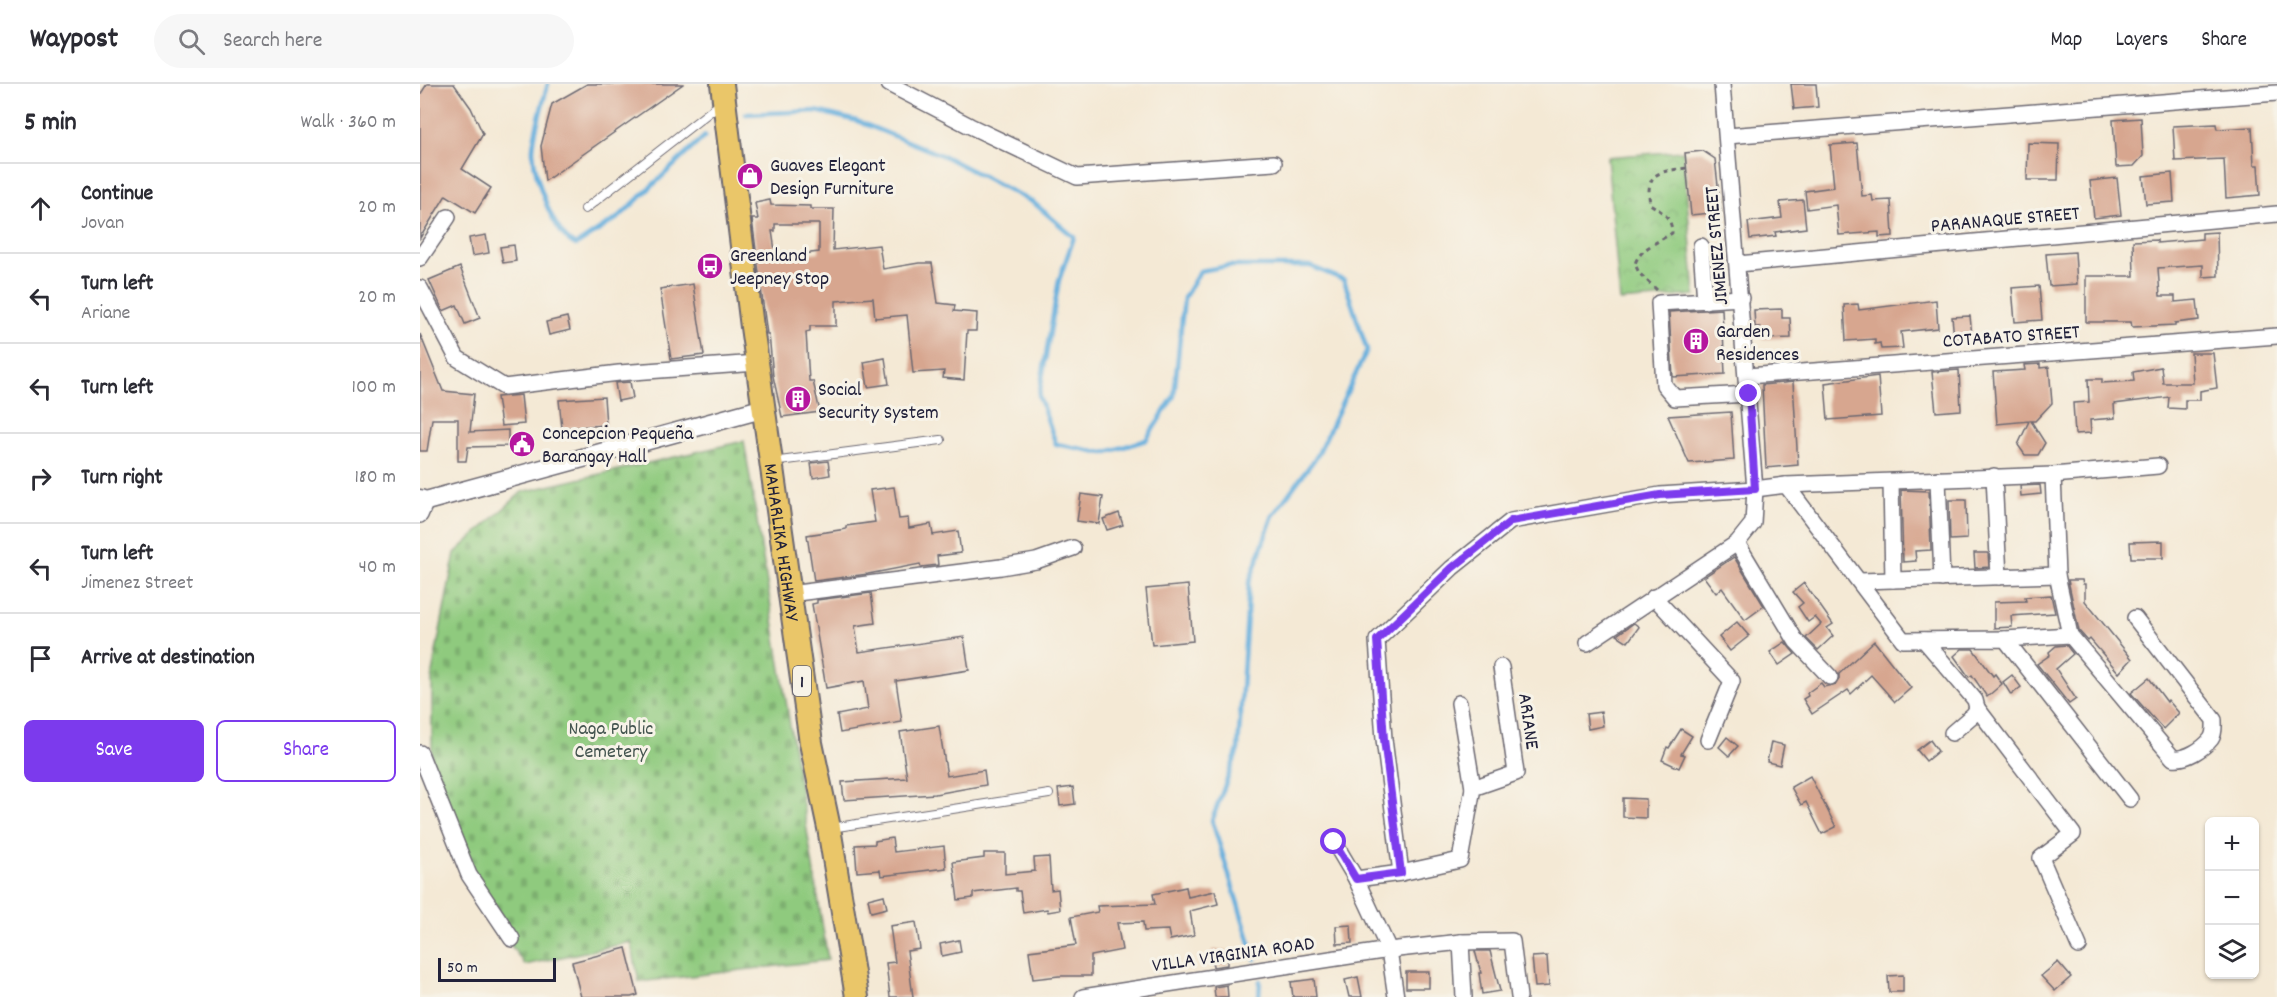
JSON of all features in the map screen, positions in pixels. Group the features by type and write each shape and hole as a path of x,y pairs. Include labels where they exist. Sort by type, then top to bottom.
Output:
{"main road":[{"name":"MAHARLIKA HIGHWAY","path":"722,93 810,743 829,828 857,997"}],"street":[{"path":"889,84 1077,177 1274,163"},
{"name":"JIMENEZ STREET","path":"1587,643 1737,543 1753,523 1755,489 1748,376 1722,84"},
{"path":"1727,136 2277,93"},
{"name":"PARANAQUE STREET","path":"1738,264 2277,214"},
{"path":"420,258 448,216"},
{"path":"1701,246 1705,301"},
{"path":"420,288 457,358 504,387 619,373 757,363"},
{"path":"1741,298 1659,303 1664,385 1675,398 1749,394"},
{"name":"COTABATO STREET","path":"1748,376 2277,336"},
{"path":"422,505 765,408"},
{"path":"1401,873 1384,739 1377,640 1452,568 1511,521 1660,495 1755,489 1786,484 2054,475 2158,466"},
{"path":"2054,475 2057,575 2070,635 2173,758 2182,759 2211,739 2214,720 2135,618"},
{"path":"1994,476 1999,577"},
{"path":"1938,479 1942,579"},
{"path":"1891,482 1893,580"},
{"path":"1786,484 1903,640 2005,639 2070,635"},
{"path":"1737,543 1796,641 1830,677"},
{"path":"789,594 1001,567 1036,561 1073,548"},
{"path":"1860,581 2057,575"},
{"path":"1654,597 1732,681 1708,740"},
{"path":"2005,639 2130,799"},
{"path":"1924,640 1972,695 1977,708 2073,834 2041,858 2079,946"},
{"name":"ARIANE","path":"1473,788 1516,773 1501,666"},
{"path":"1356,879 1401,873 1460,860 1473,788 1460,703"},
{"path":"1952,733 1974,714 1977,708"},
{"path":"420,753 469,875 512,939"},
{"path":"1334,842 1356,879 1389,950 1396,997"},
{"name":"VILLA VIRGINIA ROAD","path":"1083,997 1389,950 1461,942 1512,941 1519,997"},
{"path":"1461,942 1464,997"}],"lane":[{"path":"585,210 722,93"},
{"path":"771,462 941,440"},
{"path":"829,828 1049,794"}],"path":[{"path":"1668,303 1639,273 1635,264 1637,258 1646,249 1672,232 1672,223 1666,215 1650,204 1648,189 1652,178 1665,171 1687,168"}],"green space":[{"path":"1683,151 1695,295 1620,301 1607,157"},
{"name":"Naga Public Cemetery","path":"744,441 828,960 639,982 631,942 525,965 471,890 432,767 432,673 455,553 522,492"}],"building":[{"path":"427,84 454,84 471,108 483,134 462,169 491,188 475,213 446,195 420,238 420,95"},
{"path":"587,84 683,84 545,181 541,146 552,104"},
{"path":"1791,84 1816,84 1818,107 1794,109"},
{"path":"2141,118 2143,156 2134,166 2116,167 2113,120"},
{"path":"2216,124 2217,129 2252,127 2254,165 2258,165 2260,195 2226,198 2224,159 2175,161 2173,126"},
{"path":"1857,143 1862,196 1872,195 1873,201 1891,200 1893,236 1879,237 1879,232 1839,235 1836,205 1807,209 1805,191 1834,187 1830,145"},
{"path":"2028,143 2059,144 2058,180 2027,180"},
{"path":"1703,151 1715,159 1721,212 1691,215 1685,153"},
{"path":"2172,173 2174,202 2146,204 2143,176"},
{"path":"2117,178 2121,215 2094,218 2090,181"},
{"path":"770,200 771,205 834,209 833,250 879,245 883,269 932,263 938,303 955,305 954,311 977,313 976,331 967,331 964,380 943,378 944,371 913,373 907,315 875,318 873,298 836,301 836,326 810,326 810,331 806,332 809,381 813,381 820,412 782,417 773,376 752,219 758,219 755,203","holes":["775,224 819,224 819,252 776,257 772,231 775,231"]},
{"path":"1803,200 1806,228 1775,232 1776,236 1750,239 1748,222 1782,218 1780,202"},
{"path":"2217,232 2218,276 2203,277 2203,265 2158,268 2160,296 2175,296 2175,302 2197,300 2199,320 2175,323 2175,325 2132,327 2131,322 2086,322 2086,276 2134,276 2133,241 2157,240 2157,243 2202,239 2202,233"},
{"path":"486,235 489,253 472,256 469,238"},
{"path":"514,245 516,261 503,263 500,247"},
{"path":"2075,252 2077,284 2049,286 2046,254"},
{"path":"460,267 480,318 465,324 457,305 443,311 429,280"},
{"path":"693,284 704,355 671,359 660,289"},
{"path":"2039,286 2042,320 2015,322 2012,288"},
{"path":"1936,300 1938,328 1901,332 1903,348 1881,349 1880,343 1875,344 1875,339 1846,341 1844,305 1858,304 1859,310"},
{"name":"Garden Residences","path":"1722,309 1725,374 1673,377 1669,312"},
{"path":"1782,309 1782,318 1790,318 1791,338 1761,339 1760,327 1755,327 1754,310"},
{"path":"1970,316 1972,336 1954,338 1952,317"},
{"path":"567,317 570,330 549,335 546,322"},
{"path":"420,334 443,391 474,394 470,432 508,430 508,446 468,447 466,461 458,461 458,419 432,419 427,451 420,451"},
{"path":"2191,353 2213,353 2217,388 2200,391 2200,400 2185,400 2185,409 2168,408 2169,397 2114,404 2115,418 2090,420 2091,433 2075,434 2073,403 2089,402 2088,379 2102,379 2102,383 2134,381 2133,372 2161,367 2163,383 2193,383"},
{"path":"885,358 889,384 868,387 864,362"},
{"path":"2040,364 2040,368 2049,367 2052,403 2035,421 2031,421 2045,443 2038,455 2025,455 2018,445 2029,421 1997,424 1993,372 2025,370 2024,365"},
{"path":"1959,370 1961,410 1936,412 1932,372"},
{"path":"1878,376 1881,416 1828,420 1825,383"},
{"path":"630,382 633,398 618,401 615,383"},
{"path":"1793,382 1798,465 1766,468 1762,385"},
{"path":"521,395 524,424 501,426 497,397"},
{"path":"604,397 606,425 562,428 559,400"},
{"path":"1731,412 1734,460 1689,463 1668,416"},
{"path":"828,461 830,475 813,478 811,463"},
{"path":"2040,485 2041,494 2021,496 2020,486"},
{"path":"894,487 899,519 908,518 909,528 931,524 933,535 958,531 961,553 937,556 938,565 921,567 920,564 814,581 807,535 875,522 870,490"},
{"path":"1901,490 1929,491 1931,550 1915,551 1916,561 1903,562"},
{"path":"1081,494 1103,497 1099,524 1077,521"},
{"path":"1949,500 1966,500 1967,539 1950,540"},
{"path":"1119,513 1123,525 1107,530 1103,519"},
{"path":"2163,541 2163,558 2131,558 2130,542"},
{"path":"1974,553 1988,553 1989,567 1975,568"},
{"path":"1734,557 1764,606 1745,620 1722,588 1716,593 1704,577"},
{"path":"2068,580 2082,580 2085,584 2085,601 2132,659 2119,673 2090,639 2088,641 2079,631"},
{"path":"1804,583 1833,624 1827,628 1833,636 1818,650 1806,638 1821,624 1815,617 1808,622 1798,607 1803,603 1793,592"},
{"path":"1188,585 1193,641 1152,645 1146,589"},
{"path":"871,593 875,623 855,626 859,652 964,637 969,670 896,681 902,722 840,733 837,715 868,709 864,681 826,688 812,604 817,603 817,600"},
{"path":"2051,595 2055,613 2011,616 2012,627 1994,628 1994,602 2026,601 2025,597"},
{"path":"1737,622 1749,636 1730,651 1719,637"},
{"path":"1634,623 1639,627 1628,642 1617,635"},
{"path":"1874,641 1911,688 1895,702 1871,675 1851,694 1848,690 1812,714 1803,699 1808,696 1807,693 1821,683 1824,687 1836,684 1839,674"},
{"path":"1785,642 1795,654 1779,665 1770,652"},
{"path":"2066,645 2073,654 2056,669 2076,699 2069,704 2037,664 2050,655 2049,652 2056,646"},
{"path":"1962,649 1973,649 1993,676 1995,674 2002,684 1987,697 1972,675 1969,677 1954,656"},
{"path":"2012,675 2021,687 2011,695 2003,682"},
{"path":"2149,678 2167,702 2168,700 2179,713 2163,729 2131,693"},
{"path":"1601,712 1603,726 1588,729 1586,714"},
{"path":"939,726 947,776 984,770 986,785 935,794 844,800 842,782 907,778 900,732"},
{"path":"1681,729 1692,736 1681,754 1685,755 1679,768 1662,760 1667,747 1669,748"},
{"path":"1727,737 1738,746 1729,756 1719,747"},
{"path":"1930,740 1938,751 1926,761 1917,750"},
{"path":"1771,742 1784,745 1780,765 1767,762"},
{"path":"1810,776 1836,827 1822,834 1806,802 1801,805 1791,787"},
{"path":"1073,787 1075,804 1060,806 1058,789"},
{"path":"1623,798 1646,799 1646,818 1623,817"},
{"path":"892,838 894,852 944,846 946,868 881,876 880,870 857,872 855,845 875,844 875,841"},
{"path":"984,853 1005,853 1005,874 1035,871 1034,858 1049,857 1051,890 1058,889 1060,910 1048,912 1047,909 1023,913 1020,891 1016,891 1016,888 973,893 973,898 958,900 953,862 984,858"},
{"path":"1186,887 1188,897 1215,891 1218,904 1190,911 1194,935 1170,940 1168,930 1144,931 1143,922 1117,923 1122,950 1091,956 1091,976 1033,979 1029,951 1076,945 1071,917 1098,912 1097,906 1155,904 1153,894"},
{"path":"884,895 887,908 871,912 868,899"},
{"path":"916,922 920,949 907,951 913,997 890,997 886,963 895,962 890,926"},
{"path":"1351,925 1352,943 1337,944 1336,926"},
{"path":"959,940 961,952 942,956 940,944"},
{"path":"626,948 638,995 581,997 572,962"},
{"path":"1212,950 1227,950 1227,965 1213,967"},
{"path":"1475,951 1490,951 1500,991 1482,994 1479,973 1481,973"},
{"path":"1547,956 1549,986 1535,987 1532,957"},
{"path":"2058,962 2071,977 2055,991 2041,976"},
{"path":"1406,972 1429,972 1429,988 1406,988"},
{"path":"1903,975 1903,992 1889,992 1888,976"},
{"path":"1358,977 1362,997 1349,997 1345,980"},
{"path":"1314,979 1316,997 1293,997 1291,982"},
{"path":"1227,985 1228,997 1215,997 1214,987"}],"waterway":[{"path":"548,84 534,138 534,163 552,218 567,239 576,245 619,217 705,136"},
{"path":"746,114 816,111 857,121 946,157 1034,203 1074,237 1059,280 1039,396 1056,444 1104,453 1146,440 1174,396 1184,298 1200,271 1228,266 1310,266 1344,280 1367,350 1317,456 1273,515 1249,583 1238,750 1212,820 1255,959"},
{"path":"1259,997 1260,981"}],"place":[{"name":"Guaves Elegant Design Furniture","path":"750,176"},
{"name":"Greenland Jeepney Stop","path":"710,266"},
{"name":"Garden Residences","path":"1696,341"},
{"name":"Social Security System","path":"798,399"},
{"name":"Concepcion Pequeña Barangay Hall","path":"522,444"}],"route":[{"path":"1334,842 1356,879 1401,873 1384,739 1377,640 1452,568 1511,521 1660,495 1755,489 1749,394"}]}
